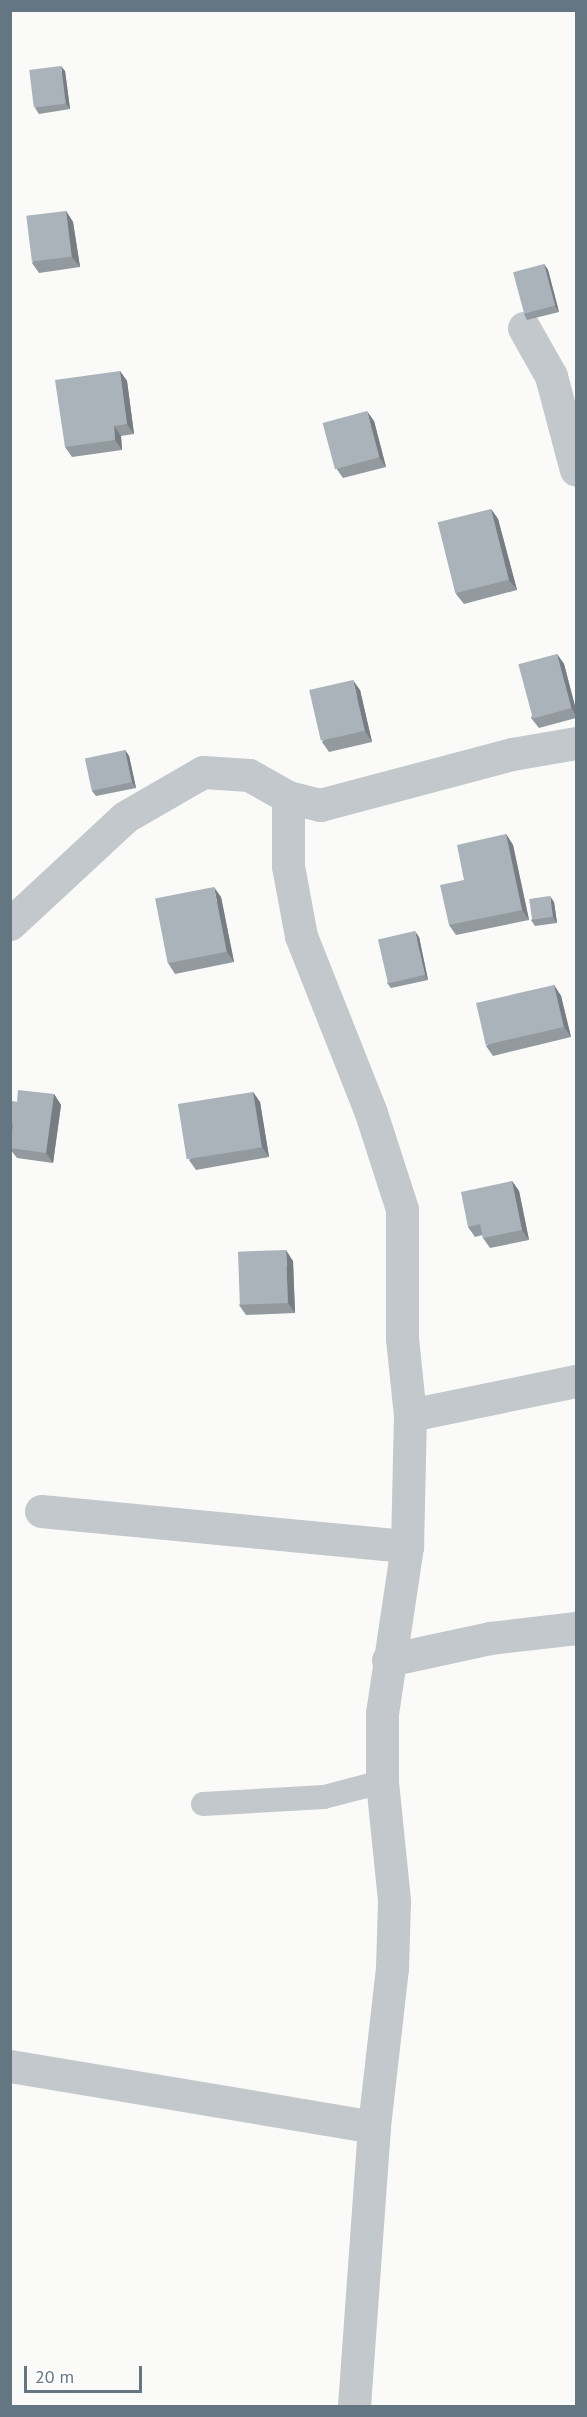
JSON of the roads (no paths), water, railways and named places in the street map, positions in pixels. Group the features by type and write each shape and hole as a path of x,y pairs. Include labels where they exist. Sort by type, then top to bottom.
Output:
{"street":[{"path":"524,328 551,376 576,470"},
{"path":"13,913 125,817 203,772 249,775 288,797 320,805 348,800 512,753 576,742"},
{"path":"288,797 288,866 301,936 371,1113 402,1209 402,1338 410,1415 406,1546 388,1660 382,1782 393,1935 374,2127 354,2406"},
{"path":"410,1415 576,1381"},
{"path":"41,1511 406,1546"},
{"path":"388,1660 490,1638 576,1628"},
{"path":"10,2066 374,2127"}],"lane":[{"path":"203,1804 324,1797 382,1782"}]}
